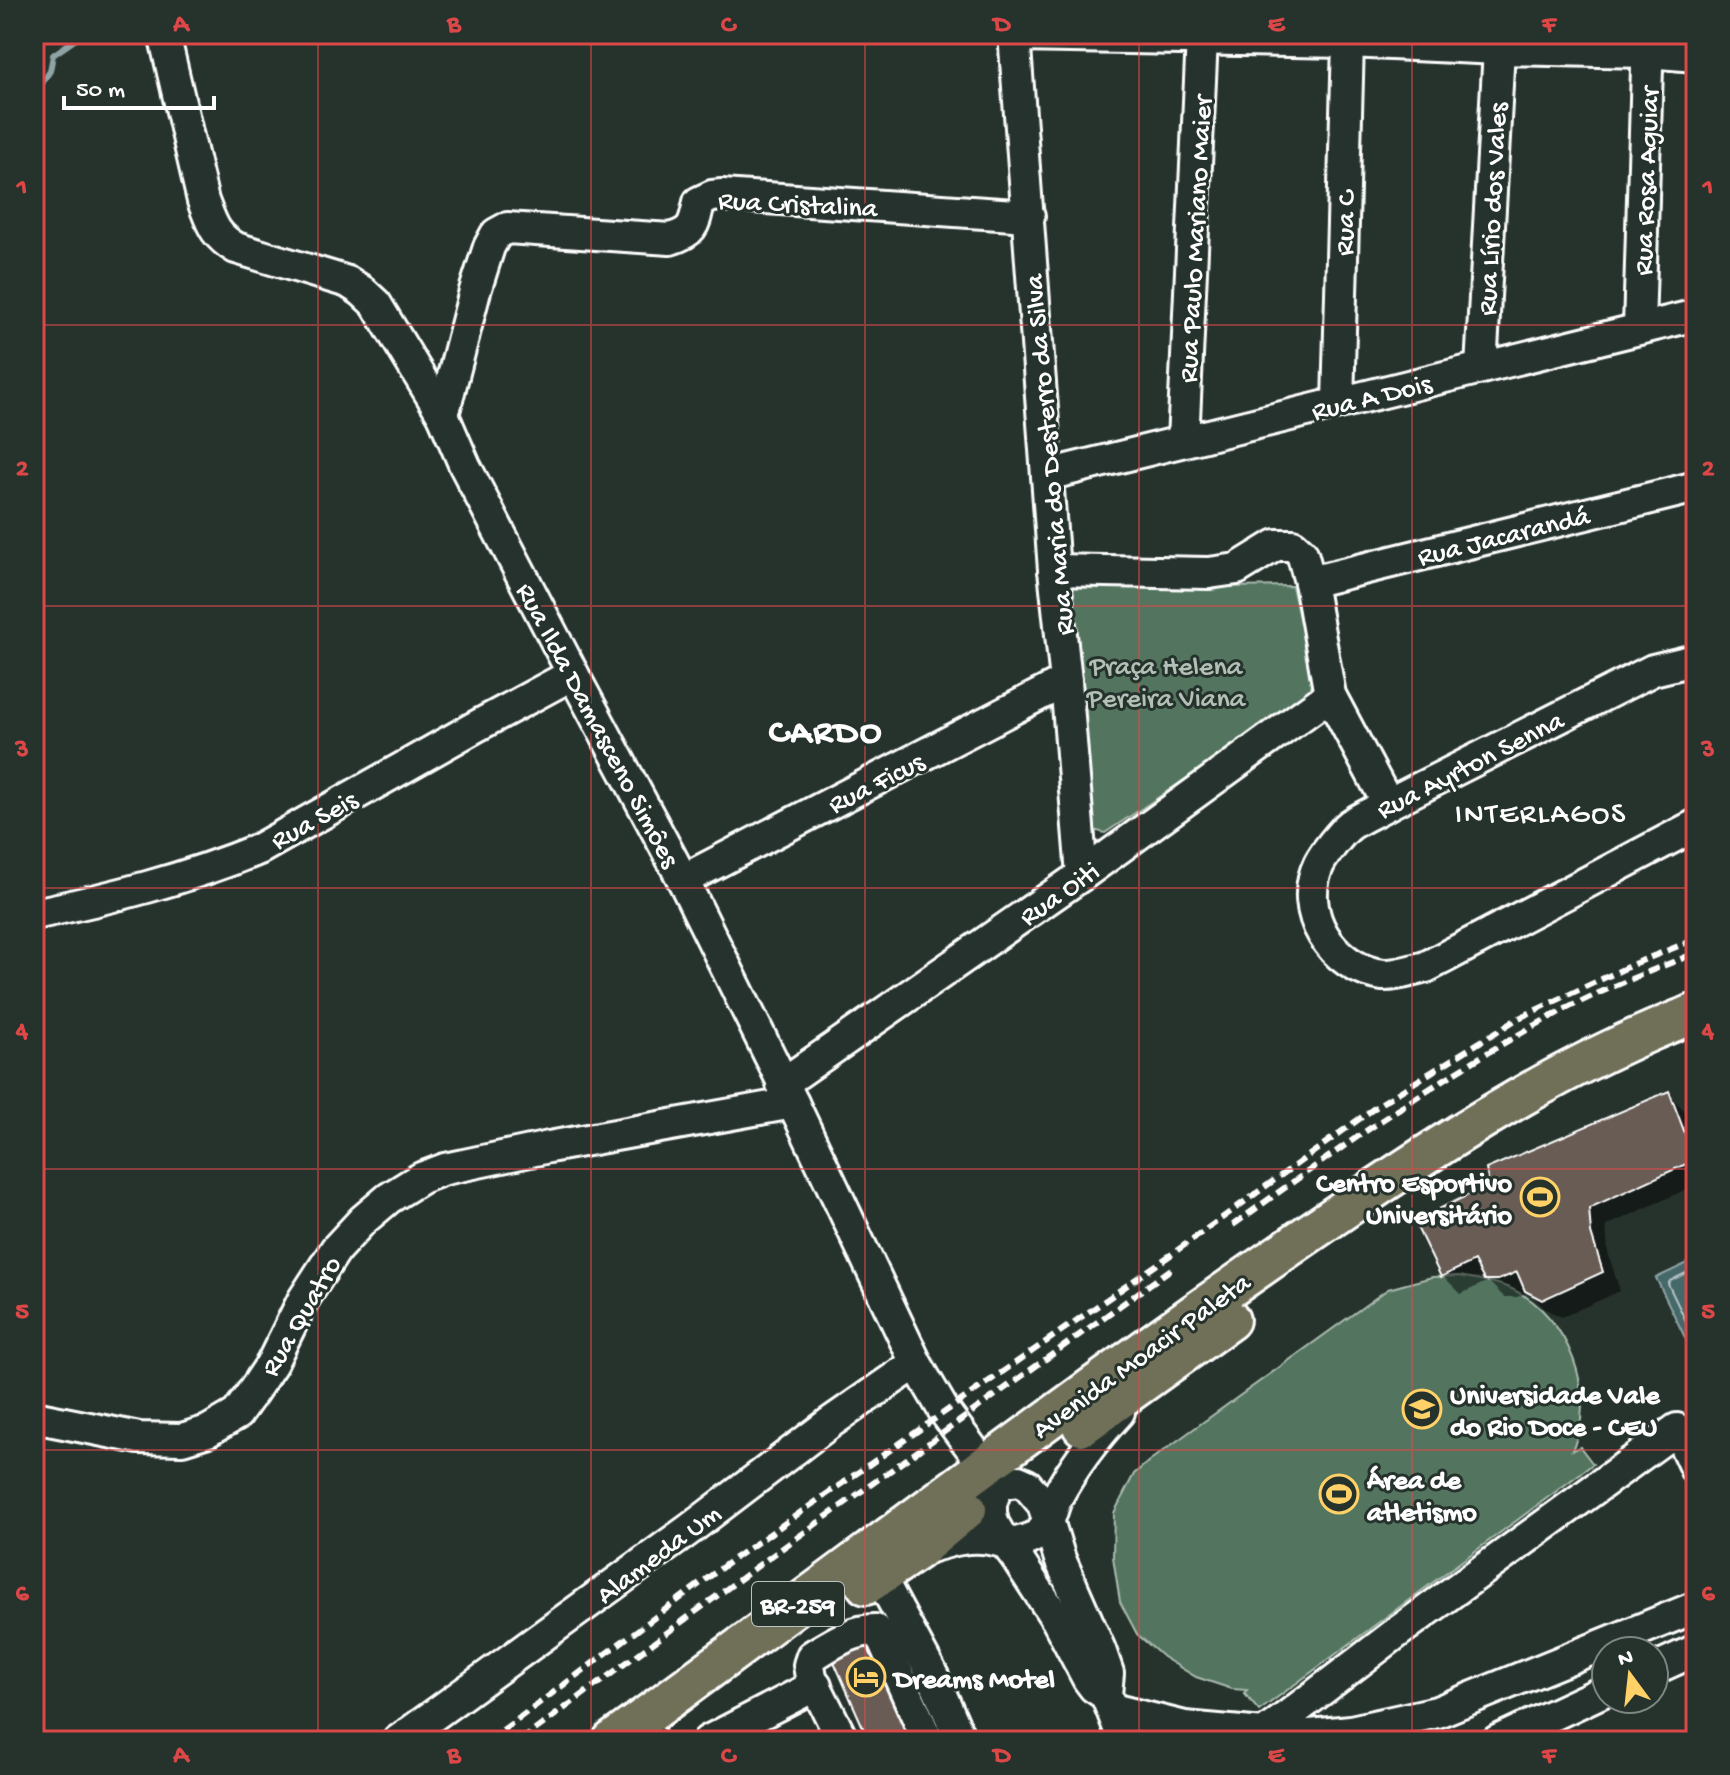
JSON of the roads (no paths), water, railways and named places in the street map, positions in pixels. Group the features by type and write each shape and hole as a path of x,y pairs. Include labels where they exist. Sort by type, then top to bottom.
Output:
{"main road":[{"name":"Avenida Moacir Paleta","path":"612,1741 992,1476 1255,1270 1442,1144 1502,1106 1567,1071 1658,1027 1696,1013"},
{"name":"Avenida Moacir Paleta","path":"650,1740 918,1550 992,1476 1144,1383 1341,1238 1447,1167 1550,1107 1617,1072 1696,1037"}],"street":[{"name":"Rua Ilda Damasceno Simôes","path":"164,34 203,201 212,226 223,240 236,248 348,282 376,304 443,415 465,466 683,880 916,1363 944,1411 992,1476"},
{"path":"1014,35 1348,42 1499,49 1648,43 1696,56"},
{"name":"Rua Maria do Desterro da Silva","path":"1014,35 1054,570 1082,875"},
{"name":"Rua Paulo Mariano Maier","path":"1183,441 1202,38"},
{"name":"Rua C","path":"1338,403 1348,42"},
{"name":"Rua Rosa Aguiar","path":"1639,328 1648,43"},
{"name":"Rua Lírio dos Vales","path":"1481,368 1499,49"},
{"name":"Rua Cristalina","path":"443,415 484,261 496,234 507,228 670,239 684,235 692,228 699,202 712,196 1029,216"},
{"name":"Rua A Dois","path":"1047,475 1696,315"},
{"name":"Rua Jacarandá","path":"1310,582 1696,487"},
{"path":"1054,570 1209,573 1237,569 1276,545 1293,545 1302,553 1310,582 1330,695 1388,804"},
{"name":"Rua Ayrton Senna","path":"1696,664 1686,662 1653,670 1349,826 1320,862 1313,882 1314,916 1332,949 1359,968 1385,976 1426,967 1696,825"},
{"name":"Rua Seis","path":"34,914 117,896 259,849 573,674"},
{"name":"Rua Ficus","path":"683,880 1066,681"},
{"name":"Rua Oiti","path":"788,1093 1330,695"},
{"name":"Rua Quatro","path":"34,1417 139,1438 182,1439 208,1431 237,1414 254,1390 272,1363 303,1300 336,1249 372,1212 421,1178 445,1169 788,1093"},
{"name":"Alameda Um","path":"398,1741 678,1538 880,1386 916,1363"},
{"path":"918,1550 962,1538 1015,1543 1042,1532 1057,1498 1090,1444 1144,1383"},
{"path":"1264,1734 1399,1631 1677,1429 1696,1470"},
{"path":"1124,1741 1109,1702 1108,1673 1064,1571 1043,1504 1027,1485 992,1476 993,1523 1057,1620 1088,1679 1109,1702 1175,1734 1310,1735 1351,1731 1437,1712 1696,1607"},
{"path":"879,1575 932,1674 961,1741"},
{"path":"843,1741 811,1677 809,1665 812,1656 862,1630 875,1630 883,1640 928,1741"},
{"path":"1670,1662 1696,1650"},
{"path":"708,1741 820,1694"},
{"path":"740,1741 820,1694"},
{"path":"1497,1741 1546,1730 1590,1701"}],"water":[{"path":"1696,1259 1696,1360 1656,1278"}],"waterway":[{"path":"34,96 50,71 53,55 83,34"}],"railway":[{"path":"488,1741 732,1560 1172,1254 1380,1104 1517,1019 1636,963 1696,939"},
{"path":"1233,1225 1391,1114 1472,1062 1590,997 1696,953"},
{"path":"520,1741 1171,1269"}],"place":[{"name":"Centro Esportivo Universitário","path":"1540,1197"},
{"name":"Universidade Vale do Rio Doce - CEU","path":"1422,1409"},
{"name":"Área de atletismo","path":"1339,1494"},
{"name":"Dreams Motel","path":"866,1677"}],"district":[{"name":"CARDO","path":"826,728"},
{"name":"INTERLAGOS","path":"1541,812"}],"park label":[{"name":"Praça Helena Pereira Viana","path":"1166,680"}]}
